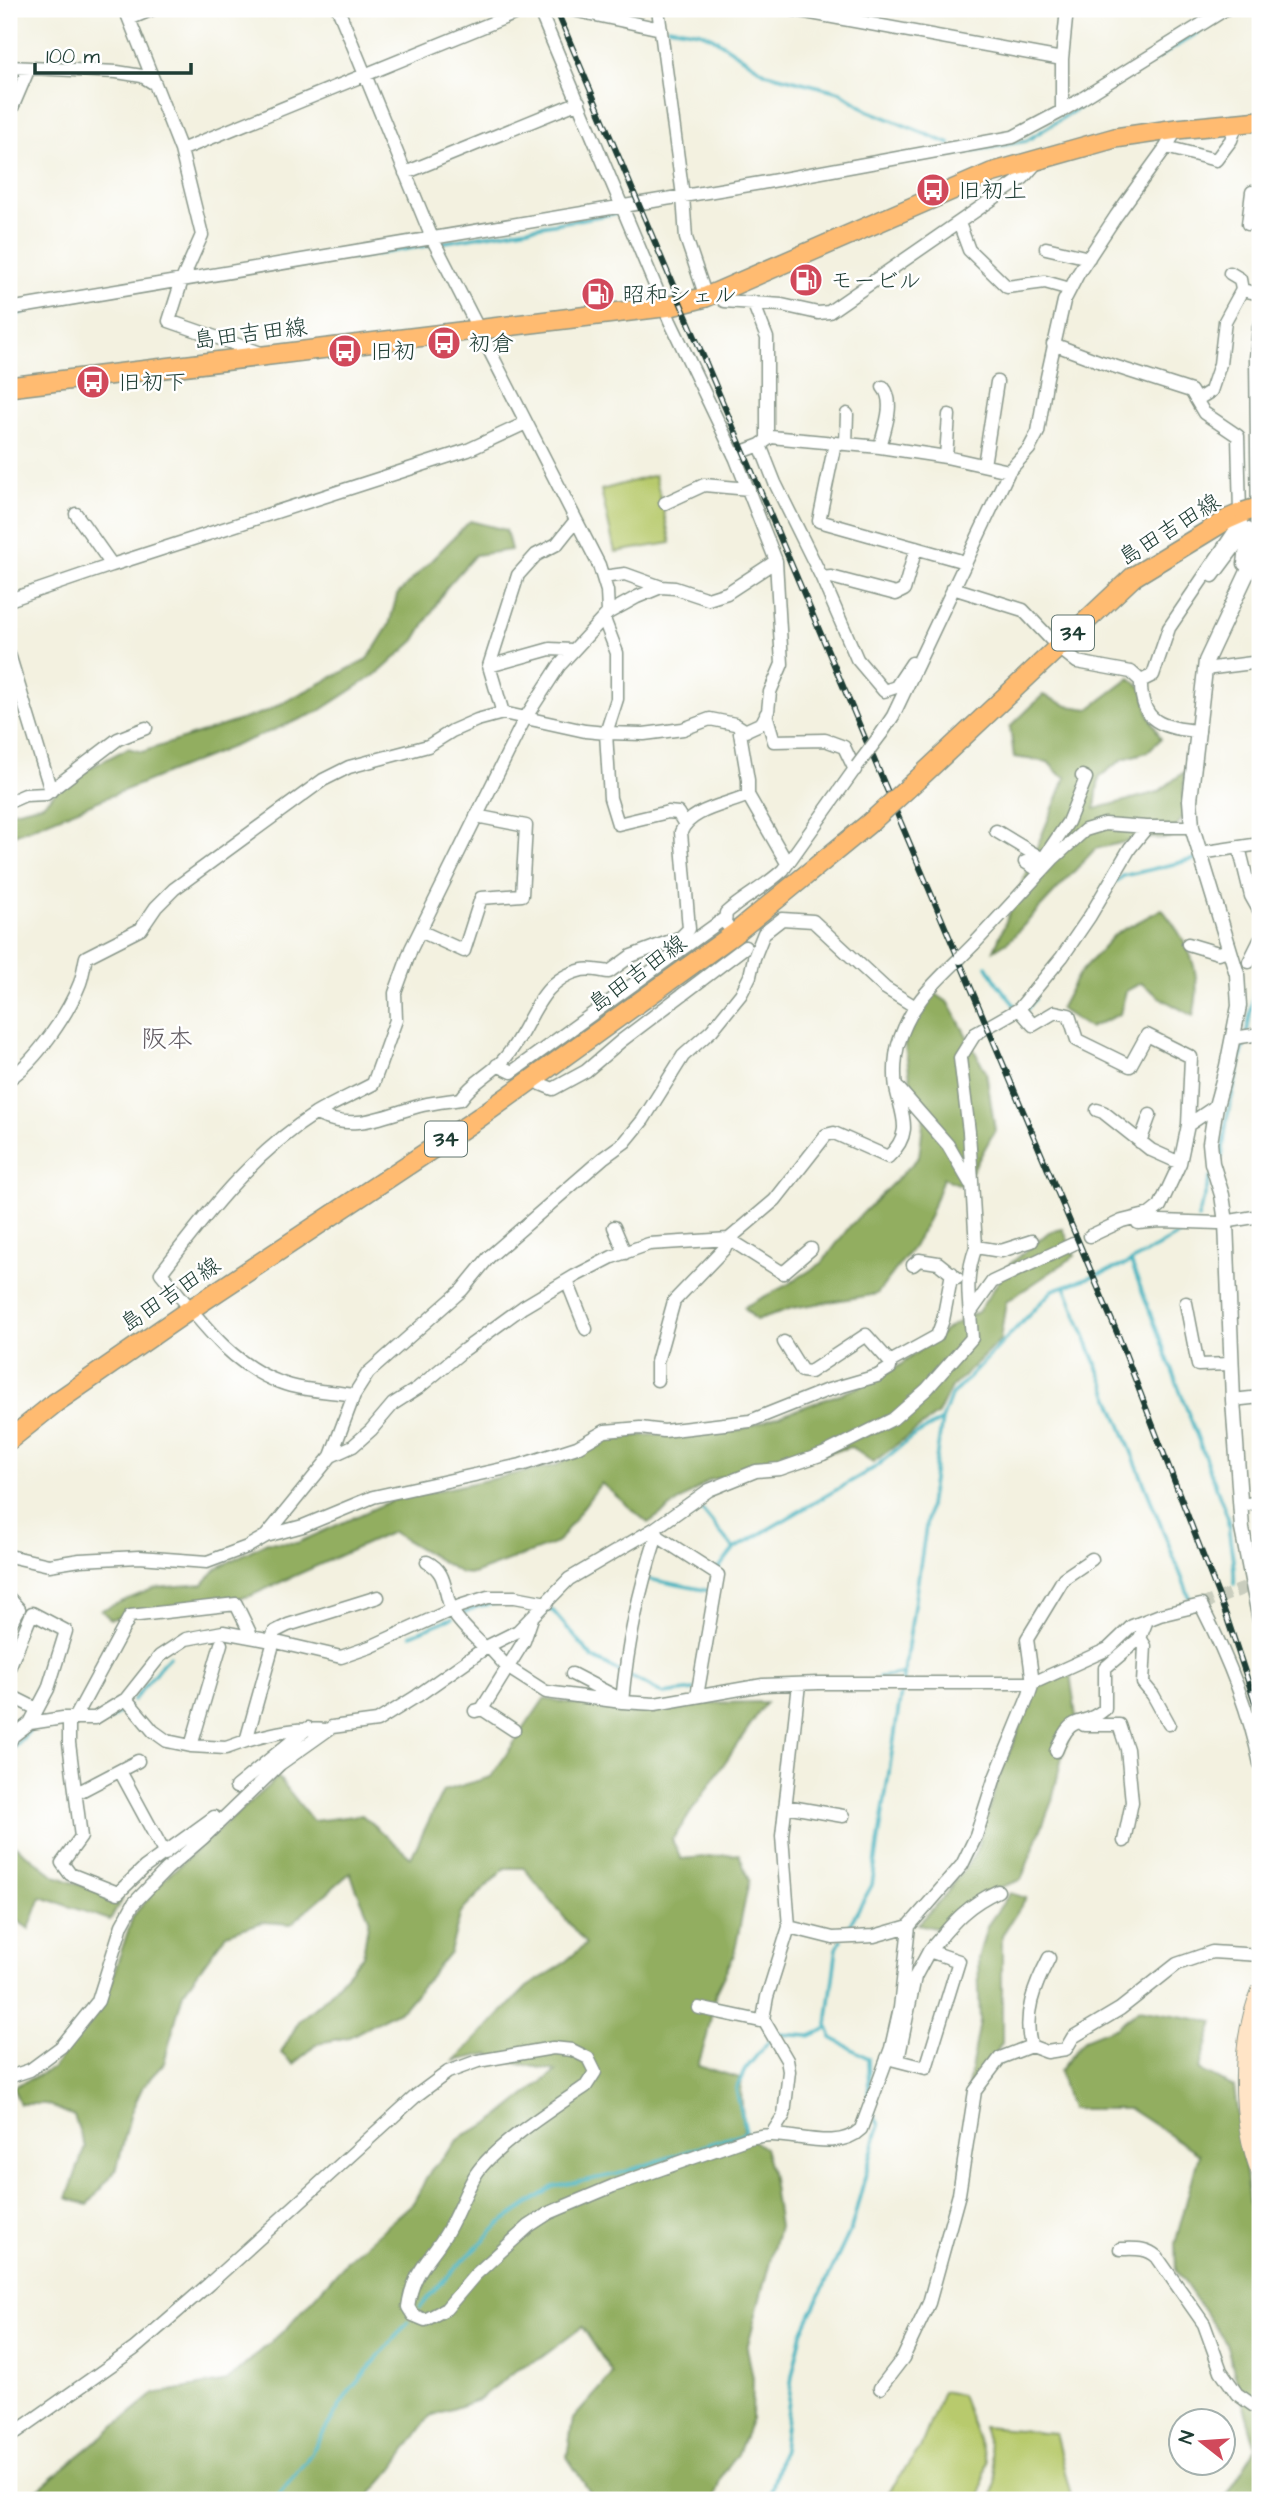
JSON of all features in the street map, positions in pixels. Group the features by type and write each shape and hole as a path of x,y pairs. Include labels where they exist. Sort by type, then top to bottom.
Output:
{"main road":[{"name":"島田吉田線","path":"9,387 665,307 710,295 991,173 1115,138 1177,128 1260,121"},
{"name":"島田吉田線","path":"9,1440 55,1403 191,1309 477,1119 739,939 919,778 1133,577 1228,519 1248,510"},
{"path":"1260,1990 1255,2029 1244,2072 1248,2126 1260,2173"}],"street":[{"path":"153,9 127,14 181,150 202,235 182,280 169,321 268,355"},
{"path":"338,9 432,238 603,576 607,591 606,616 617,653 617,699 606,733 610,798 618,824 668,812 678,813 684,823"},
{"path":"181,150 526,9"},
{"path":"539,9 670,321 734,455 776,561 783,640 782,664 761,723 740,733 748,795 787,863"},
{"path":"568,9 661,29"},
{"path":"658,9 683,196 686,239 710,295 724,301 782,305 818,313 829,312 1023,178 1039,159"},
{"path":"789,9 859,15 1062,59"},
{"path":"1062,111 1062,59 1067,9"},
{"path":"1257,9 1260,15"},
{"path":"9,309 683,196 1013,137 1062,111 1225,10"},
{"path":"9,67 117,72 142,76 155,84"},
{"path":"9,115 29,68"},
{"path":"405,173 579,102"},
{"path":"1166,148 1216,160 1231,140 1237,123"},
{"path":"267,1535 331,1456 354,1395 368,1373 462,1290 489,1257 625,1142 643,1120 683,1056 712,1030 741,994 750,976 739,939 726,913 767,885 783,870 893,716 1009,471 1028,449 1038,432 1053,344 1064,301 1089,258 1166,148 1177,128"},
{"path":"1250,224 1252,192"},
{"path":"960,223 969,250 1007,287 1045,282 1070,289"},
{"path":"1046,248 1089,258"},
{"path":"1198,399 1211,391 1220,364 1225,321 1242,290 1240,279 1230,273"},
{"path":"1242,290 1260,294"},
{"path":"753,302 766,338 764,443 775,483 857,659 884,691 896,687 935,629"},
{"path":"1260,326 1257,358 1259,533 1251,565 1205,669 1190,800 1192,827 1237,974 1240,1006 1236,1038 1216,1105 1210,1143 1226,1222 1231,1364 1242,1529 1257,1584 1260,1621"},
{"path":"1053,344 1191,391 1204,413 1238,436 1248,510 1169,628 1153,675 1141,681"},
{"path":"984,465 997,382"},
{"path":"880,447 888,409 888,393 883,387"},
{"path":"818,521 847,414"},
{"path":"946,457 949,415"},
{"path":"9,600 468,450 526,423"},
{"path":"734,455 764,443 771,437 880,447 946,457 1009,471"},
{"path":"665,503 704,485 748,489"},
{"path":"76,514 112,565"},
{"path":"503,713 489,666 518,575 536,555 557,544 576,520"},
{"path":"796,525 818,521 965,562"},
{"path":"1179,611 1194,601 1248,528 1244,564 1251,565"},
{"path":"822,579 831,577 896,594 904,590 916,548"},
{"path":"603,576 625,574 708,599 727,593 776,561"},
{"path":"354,1395 280,1383 253,1369 230,1353 161,1273 216,1203 260,1157 316,1114 373,1084 396,1020 395,993 420,931 524,720 572,649 606,616 661,587"},
{"path":"954,588 1023,610 1058,647 1077,662 1131,672 1141,681"},
{"path":"489,666 550,649 572,649"},
{"path":"9,654 51,791"},
{"path":"1205,669 1260,662"},
{"path":"1141,681 1140,699 1149,715 1173,729 1199,731"},
{"path":"9,1079 20,1072 46,1045 79,984 86,957 141,929 174,889 323,780 349,767 428,746 477,720 503,713 524,720 606,733 644,734 684,729 710,719 735,724 746,731"},
{"path":"766,714 774,741 825,740 844,747 856,768"},
{"path":"9,802 25,795 46,794 118,739 146,728"},
{"path":"1045,864 1068,822 1086,778 1082,776"},
{"path":"461,1099 468,1087 505,1059 540,997 559,979 583,969 609,972 631,956 681,937 689,929 681,832 684,823 704,811 748,795"},
{"path":"420,931 464,951 481,898 522,895 526,825 476,816"},
{"path":"657,1380 657,1362 674,1301 724,1249 729,1239 775,1200 826,1135 834,1133 888,1157 900,1143 905,1118 896,1087 897,1046 914,1006 1045,864 1085,830 1105,824 1192,827"},
{"path":"9,2077 30,2070 51,2055 82,2023 98,2001 122,1925 134,1903 167,1868 203,1838 280,1764 332,1727 377,1721 486,1647 517,1631 569,1580 655,1532 709,1490 756,1471 779,1469 823,1454 893,1419 928,1389 972,1338 967,1287 969,1264 976,1247 969,1132 960,1058 975,1034 1018,1011 1062,957 1130,848 1147,827"},
{"path":"996,831 1045,864"},
{"path":"1201,857 1240,851 1260,844"},
{"path":"1240,851 1251,896 1260,912"},
{"path":"1025,862 1045,864"},
{"path":"497,1065 512,1072 739,939 764,933 782,919 813,921 885,988 914,1006"},
{"path":"1249,962 1260,940"},
{"path":"1188,944 1219,953 1230,950"},
{"path":"1018,1011 1033,1025 1055,1012 1069,1015 1077,1040 1129,1066 1147,1035 1191,1056 1188,1125 1180,1163 1160,1206 1150,1213 1122,1221 1090,1236"},
{"path":"1236,1038 1257,1035"},
{"path":"896,1087 948,1144 971,1184"},
{"path":"316,1114 333,1122 371,1121 423,1105 461,1099"},
{"path":"461,1099 477,1119"},
{"path":"1188,1125 1216,1105"},
{"path":"1097,1110 1151,1150 1180,1163"},
{"path":"1140,1142 1150,1115"},
{"path":"1107,1229 1161,1221 1226,1222 1260,1216"},
{"path":"614,1227 625,1252"},
{"path":"331,1456 353,1446 393,1404 418,1388 523,1307 625,1252 649,1244 729,1239 783,1273 811,1249"},
{"path":"976,1247 1001,1251 1032,1241"},
{"path":"970,1312 982,1293 1004,1274 1073,1244"},
{"path":"913,1265 919,1260 938,1264 957,1276 962,1314 971,1328"},
{"path":"890,1362 909,1354 937,1336 943,1320 952,1273"},
{"path":"567,1281 586,1329"},
{"path":"1186,1303 1198,1365 1231,1364"},
{"path":"9,1556 49,1565 80,1560 139,1557 207,1562 247,1547 267,1535 303,1526 373,1497 521,1465 577,1447 605,1431 664,1431 750,1421 825,1391 877,1376 890,1368 890,1362 866,1335 810,1372 802,1370 784,1342"},
{"path":"1233,1400 1260,1397"},
{"path":"1241,1505 1260,1502"},
{"path":"655,1532 713,1572 698,1691"},
{"path":"622,1701 625,1667 655,1532"},
{"path":"789,1927 835,1938 874,1936 909,1926 962,1865 976,1836 994,1780 1033,1683 1027,1639 1064,1578 1092,1559"},
{"path":"426,1562 435,1566 445,1581 455,1614 507,1667 545,1692 655,1703 698,1691 763,1685 1033,1683 1108,1649 1132,1626 1201,1605 1215,1630 1257,1746 1260,1764"},
{"path":"9,1591 32,1613 66,1632 48,1689 30,1723 13,1737 9,1744"},
{"path":"246,1741 274,1632 288,1625 378,1597"},
{"path":"30,1723 95,1717 130,1703 160,1656 186,1639 223,1632 341,1657 455,1614 488,1597 515,1597 540,1609"},
{"path":"9,1598 19,1609 9,1626"},
{"path":"235,1806 229,1805 145,1867 118,1893 70,1874 62,1863 81,1837 71,1721 130,1616 236,1604 252,1637"},
{"path":"514,1730 478,1710 524,1641 540,1609"},
{"path":"9,1668 32,1613"},
{"path":"1056,1751 1065,1731 1075,1721 1095,1717 1105,1709 1105,1668 1140,1638 1147,1620"},
{"path":"1140,1638 1145,1646 1143,1683 1169,1724"},
{"path":"191,1746 221,1644"},
{"path":"572,1674 622,1701"},
{"path":"771,2135 784,2115 789,2071 787,2060 770,2032 767,1997 789,1927 782,1836 799,1684"},
{"path":"9,1698 13,1697 37,1709"},
{"path":"130,1703 153,1731 167,1741 191,1746 226,1748 272,1733 309,1728 326,1730"},
{"path":"1072,1725 1119,1725 1127,1749 1132,1802 1124,1841"},
{"path":"236,1787 309,1728"},
{"path":"77,1793 138,1761"},
{"path":"120,1771 165,1854"},
{"path":"785,1806 843,1816"},
{"path":"9,2437 134,2349 397,2112 448,2071 478,2061 553,2048 572,2050 588,2058 595,2072 586,2086 500,2150 478,2171 446,2233 422,2266 411,2287 408,2307 414,2315 425,2320 446,2309 475,2275 529,2226 549,2213 612,2186 749,2138 771,2135 835,2140 853,2137 861,2129 874,2092 892,2059 915,1977 929,1951 955,1920 977,1901 998,1891"},
{"path":"892,2059 909,1926"},
{"path":"892,2059 926,2068 959,1961 929,1951"},
{"path":"880,2388 903,2358 929,2304 960,2194 975,2091 1000,2058 1031,2046 1047,2052 1066,2049 1073,2037 1120,2009 1177,1964 1212,1952 1260,1955"},
{"path":"1031,2046 1026,2027 1031,1997 1049,1958"},
{"path":"699,2008 770,2032"},
{"path":"1120,2249 1140,2249 1152,2252 1157,2257 1204,2324 1212,2350 1237,2394 1260,2410"}],"green space":[{"path":"655,475 671,543 615,552 601,490"},
{"path":"470,521 506,530 511,550 475,555 446,588 415,640 381,671 318,712 9,837 9,812 43,804 70,778 128,748 142,752 265,712 368,659 389,625 397,595"},
{"path":"1130,678 1144,689 1149,715 1161,739 1147,752 1123,759 1099,777 1095,809 1158,792 1184,772 1183,817 1169,838 1137,839 1095,849 1010,940 994,950 1066,777 1060,775 1048,762 1014,757 1010,727 1043,695 1068,706 1089,709"},
{"path":"1162,909 1180,934 1192,959 1197,986 1193,1016 1162,999 1141,983 1126,991 1120,1014 1089,1028 1060,1009 1078,975 1115,934"},
{"path":"933,992 949,1003 986,1072 995,1130 964,1186 943,1178 929,1217 913,1247 877,1294 792,1308 756,1320 744,1307 822,1263 850,1226 919,1157 924,1116 912,1089 904,1041"},
{"path":"1063,1229 1075,1256 1006,1302 1000,1340 950,1389 938,1414 873,1462 851,1447 710,1480 648,1523 601,1483 557,1543 473,1574 461,1573 392,1532 250,1596 110,1619 101,1610 155,1588 203,1584 217,1568 267,1542 297,1543 393,1500 557,1465 607,1437 736,1431 854,1389 899,1366 951,1326 978,1312 1010,1264 1049,1232"},
{"path":"1070,1673 1076,1717 1062,1757 1052,1801 1021,1880 981,1894 939,1929 918,1924 942,1899 975,1854 998,1780 1036,1687"},
{"path":"544,1699 629,1713 711,1703 766,1702 672,1840 681,1859 739,1854 749,1881 734,1955 716,1992 698,2066 740,2078 744,2134 764,2148 771,2172 779,2227 747,2348 753,2378 752,2419 738,2454 724,2473 714,2500 595,2500 567,2457 573,2419 613,2374 582,2327 541,2358 519,2368 478,2400 430,2416 389,2474 366,2500 25,2500 154,2394 227,2381 289,2326 348,2260 413,2203 431,2170 464,2135 492,2122 556,2071 500,2060 488,2054 454,2061 527,1987 559,1967 586,1944 524,1868 505,1868 461,1912 450,1952 404,2008 349,2037 319,2043 293,2064 281,2053 299,2021 328,1996 363,1955 369,1918 350,1873 291,1924 263,1922 226,1934 183,1993 164,2063 143,2086 131,2112 117,2168 88,2205 67,2198 85,2147 74,2116 46,2104 20,2104 13,2087 52,2069 99,2008 110,1985 133,1916 164,1879 278,1777 313,1821 362,1815 411,1858 443,1791 491,1777"},
{"path":"9,1841 55,1876 121,1900 110,1920 41,1897 29,1929 9,1914"},
{"path":"1010,1893 1026,1898 1002,1935 1002,2043 980,2080 968,2086 980,2022 978,1958 987,1926"},
{"path":"1139,2009 1214,2022 1199,2070 1234,2087 1251,2220 1260,2332 1260,2500 1224,2500 1256,2448 1226,2343 1176,2270 1175,2244 1199,2154 1130,2109 1070,2109 1059,2071 1084,2040 1117,2027"},
{"path":"943,2391 961,2395 987,2462 980,2500 883,2500 920,2448"},
{"path":"983,2427 1055,2433 1072,2500 992,2500 995,2472"}],"waterway":[{"path":"942,156 1026,141 1216,21"},
{"path":"668,27 700,32 766,73 840,92 867,110 950,144"},
{"path":"439,243 618,213"},
{"path":"353,258 431,245"},
{"path":"9,315 24,313"},
{"path":"1117,881 1123,876 1199,858"},
{"path":"1247,1033 1260,956"},
{"path":"987,966 1016,1007"},
{"path":"1024,1012 1035,999"},
{"path":"1217,1165 1222,1156 1227,1118 1245,1040"},
{"path":"1198,1218 1210,1178"},
{"path":"845,1933 872,1885 942,1420 951,1396 1053,1290 1125,1265 1196,1225"},
{"path":"1131,1262 1228,1518 1234,1584"},
{"path":"1065,1286 1190,1598"},
{"path":"715,1568 718,1569 734,1549 874,1468 912,1437 942,1420"},
{"path":"702,1510 734,1549"},
{"path":"648,1579 710,1591"},
{"path":"459,1615 479,1606 498,1603"},
{"path":"544,1608 553,1611 593,1658 622,1673"},
{"path":"411,1635 452,1618"},
{"path":"133,1701 170,1656"},
{"path":"879,1677 903,1674"},
{"path":"629,1676 664,1694 694,1690"},
{"path":"101,1720 109,1720 128,1707"},
{"path":"9,1753 31,1729"},
{"path":"841,1940 837,1947 827,2025 832,2038 868,2058 869,2094"},
{"path":"777,2034 810,2036 828,2028"},
{"path":"420,2308 502,2222 553,2187 618,2174 746,2132 736,2089 745,2070 771,2038"},
{"path":"769,2500 783,2449 792,2376 802,2333 851,2229 879,2125 872,2112"},
{"path":"275,2500 306,2461 348,2393 408,2322"}],"tunnel":[{"path":"1201,1605 1253,1585"}],"railway":[{"path":"556,9 1118,1335 1226,1615 1260,1717"}],"place":[{"name":"旧初上","path":"933,190"},
{"name":"モービル","path":"806,280"},
{"name":"昭和シェル","path":"598,294"},
{"name":"初倉","path":"444,343"},
{"name":"旧初","path":"345,351"},
{"name":"旧初下","path":"93,382"}],"district":[{"name":"阪本","path":"167,1038"}]}
